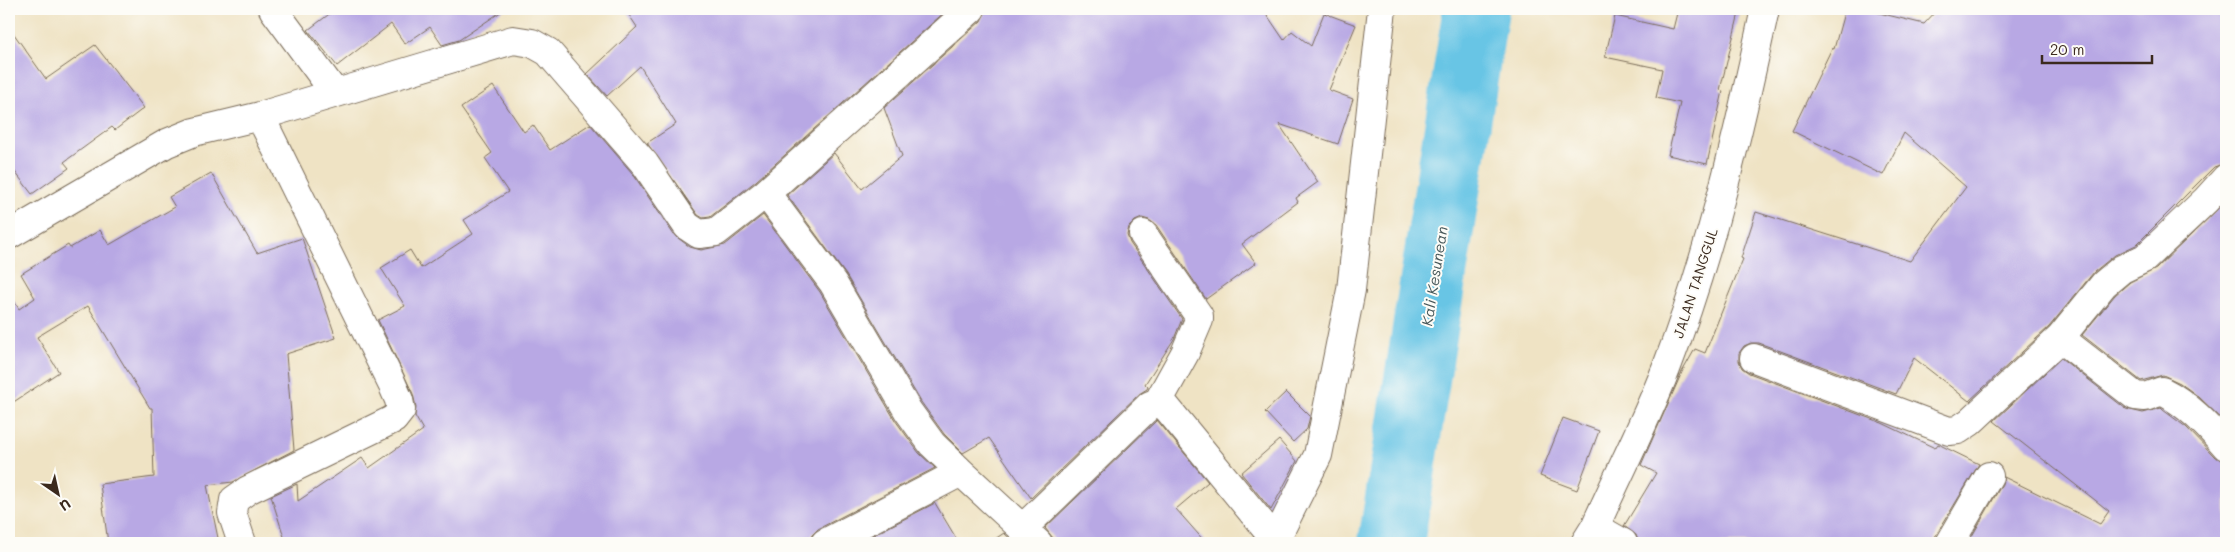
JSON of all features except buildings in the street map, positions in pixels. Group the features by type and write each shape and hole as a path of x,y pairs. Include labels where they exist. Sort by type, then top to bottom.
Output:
{"street":[{"path":"273,9 335,93"},
{"path":"9,235 168,142 194,132 260,116 514,40 532,43 548,52 645,164 687,226 699,234 716,232 766,193 971,9"},
{"path":"1158,402 1167,408 1275,542 1318,455 1351,290 1382,9"},
{"name":"JALAN TANGGUL","path":"1590,535 1666,370 1706,254 1740,129 1765,9"},
{"path":"242,543 232,513 234,500 248,490 394,420 401,410 392,384 260,116"},
{"path":"1754,358 1949,431 1958,430 1970,422 2060,338 2104,284 2122,269 2145,258 2206,200 2226,178"},
{"path":"766,193 833,283 908,411 932,444 1031,536 1150,405 1158,402 1185,353 1199,320 1143,234"},
{"path":"2060,338 2130,393 2145,397 2162,391 2221,429"},
{"path":"825,543 961,472"},
{"path":"1950,543 1989,476"},
{"path":"1590,535 1623,543"}],"waterway":[{"name":"Kali Kesunean","path":"1391,543 1476,9"}]}
